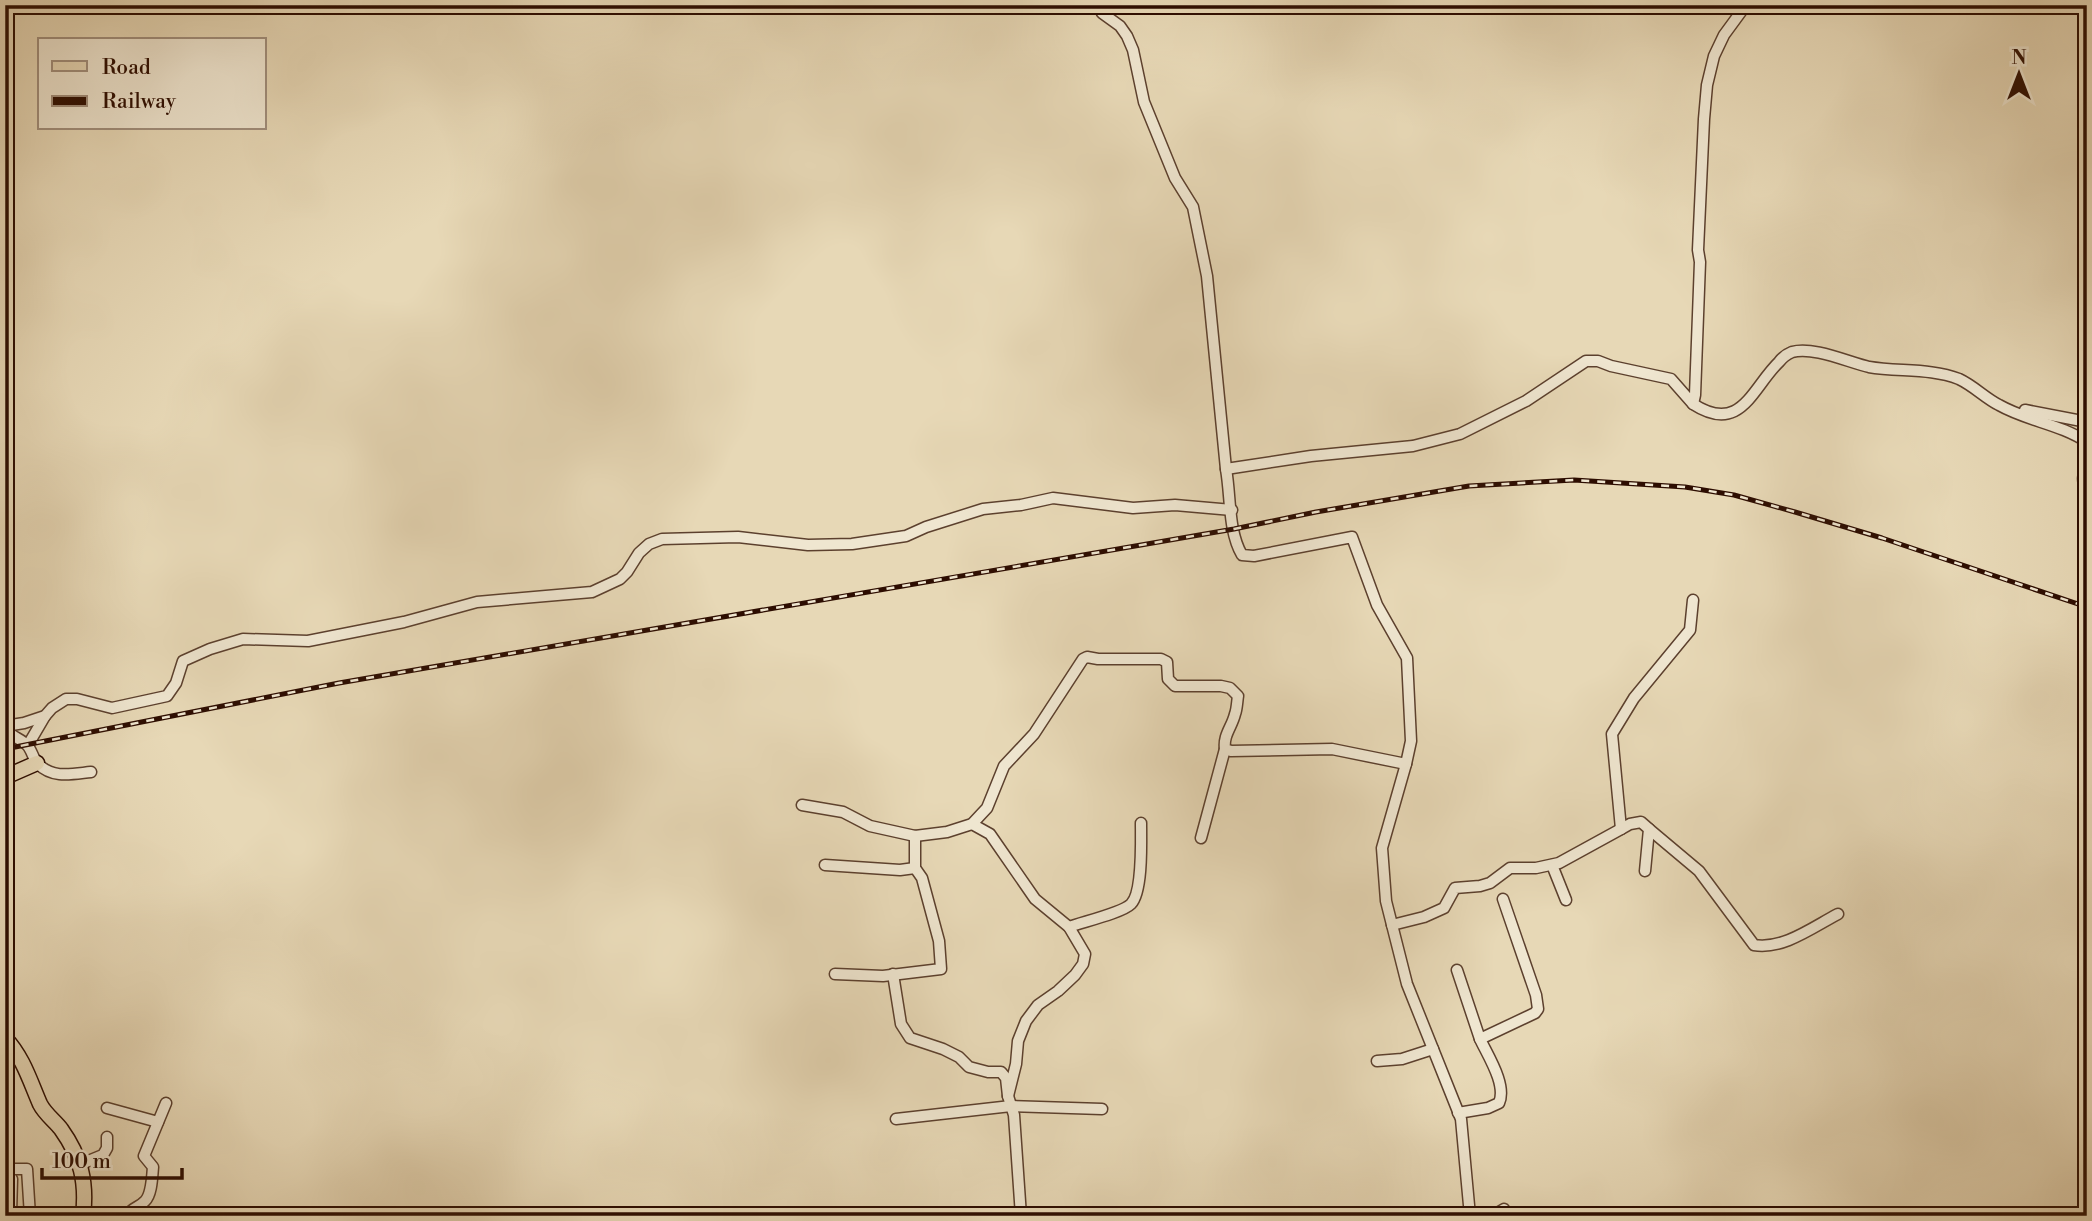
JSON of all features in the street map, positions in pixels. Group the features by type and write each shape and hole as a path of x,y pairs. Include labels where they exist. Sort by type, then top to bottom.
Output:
{"main road":[{"path":"5,777 37,763"},
{"path":"5,1038 22,1059 41,1107 61,1129 81,1164 85,1198 83,1216"}],"street":[{"path":"1105,5 1102,13 1120,26 1127,36 1133,50 1144,102 1175,178 1193,208 1207,276 1226,469 1237,543 1242,555 1254,556 1352,537 1377,605 1407,658 1410,741 1382,848 1386,901 1407,984 1461,1119 1469,1216"},
{"path":"1693,404 1707,85 1714,56 1741,7"},
{"path":"1226,469 1333,453 1413,446 1460,434 1526,401 1586,361 1598,361 1671,379 1702,411 1727,414 1738,410 1750,400 1761,382 1784,356 1792,352 1822,353 1869,366 1958,379 2003,407 2068,431 2087,442"},
{"path":"2003,407 2087,422"},
{"path":"2087,464 2082,480 2087,491"},
{"path":"28,745 45,716 66,699 77,699 112,708 167,696 176,683 183,661 210,649 243,639 309,641 404,622 477,602 592,592 620,579 639,553 649,544 662,539 738,537 808,545 852,544 906,536 983,509 1053,498 1133,508 1175,505 1232,510"},
{"path":"1621,828 1612,734 1634,698 1690,630 1693,600"},
{"path":"802,806 843,812 870,826 915,836 947,832 972,824 987,808 1004,766 1034,734 1083,659 1161,659 1167,662 1168,679 1175,686 1222,686 1230,688 1238,696 1235,715 1226,733 1225,749 1201,838"},
{"path":"45,716 5,727 10,735 28,745 37,763 50,773 61,775 92,772"},
{"path":"1225,749 1332,749 1406,764"},
{"path":"1392,925 1424,917 1444,908 1455,888 1489,883 1510,868 1536,868 1559,863 1621,828 1641,822 1699,871 1754,945 1766,947 1802,934 1838,914"},
{"path":"1069,927 1132,904 1137,891 1141,860 1141,823"},
{"path":"972,824 990,834 1035,899 1069,927 1085,954 1083,964 1075,975 1038,1005 1026,1021 1018,1041 1010,1101"},
{"path":"1645,871 1649,829"},
{"path":"835,974 883,976 941,969 939,941 922,878 915,868 915,836"},
{"path":"825,865 900,870 915,868"},
{"path":"1552,865 1566,900"},
{"path":"1480,1039 1535,1013 1538,1009 1536,995 1503,899"},
{"path":"1457,970 1480,1039 1499,1081 1501,1097 1499,1103 1488,1108 1458,1113"},
{"path":"893,974 901,1024 910,1038 943,1049 969,1067 1001,1072 1006,1078 1014,1115 1021,1216"},
{"path":"1377,1061 1402,1059 1433,1049"},
{"path":"896,1119 1010,1101 1102,1109"},
{"path":"127,1216 131,1208 146,1201 153,1167 144,1156 166,1102"},
{"path":"107,1108 158,1122"},
{"path":"81,1164 103,1155 107,1148 107,1137"},
{"path":"11,1214 12,1179 7,1175 10,1169 27,1169 30,1216"},
{"path":"1492,1216 1504,1209"}],"railway":[{"path":"5,749 339,683 1469,486 1574,480 1685,487 1734,495 1882,538 2087,607"}]}
